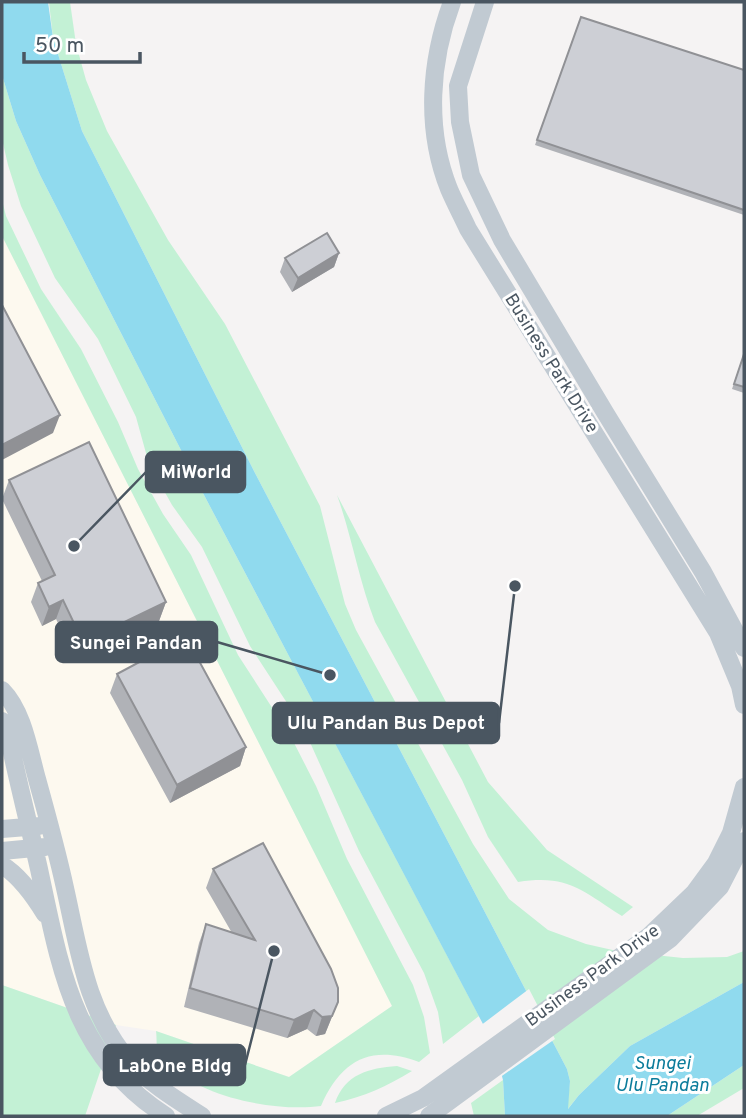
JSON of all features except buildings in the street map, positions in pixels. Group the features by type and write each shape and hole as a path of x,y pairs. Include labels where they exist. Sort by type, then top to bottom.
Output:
{"street":[{"name":"Business Park Drive","path":"452,2 439,40 433,99 435,134 449,189 468,229 718,633 740,686 744,705"},
{"name":"Business Park Drive","path":"485,2 458,86 460,122 471,176 502,240 703,572 744,648"},
{"path":"2,690 11,700 27,743 55,847 89,994 102,1021 130,1062 169,1095 202,1116"},
{"path":"2,721 9,739 65,984 76,1012 96,1047 117,1074 151,1107 166,1116"},
{"path":"2,761 9,739"},
{"name":"Business Park Drive","path":"386,1116 423,1098 649,936 694,894 716,863 731,833 742,794"},
{"path":"2,829 49,825"},
{"name":"Business Park Drive","path":"429,1116 670,939 720,887 744,841"},
{"path":"2,850 55,847"},
{"path":"2,865 12,871 36,899 50,923"}],"shaded area":[{"path":"2,236 392,1006 289,1077 156,1031 116,1025 2,985"}],"green space":[{"path":"49,2 70,2 76,44 86,80 107,131 168,240 225,324 320,506 345,604 356,630 473,844 509,899 548,930 586,944 617,951 683,958 727,957 744,951 744,982 630,1046 567,1110 570,1081 567,1069 255,473 82,131 53,38"},
{"path":"2,75 16,121 40,175 204,495 479,1016 443,1044 438,1012 424,973 359,851 304,729 250,646 202,547 172,505 149,464 136,417 98,339 55,278 21,206 2,139"},
{"path":"2,200 6,216 41,289 81,349 118,422 138,469 163,514 191,555 238,655 291,737 316,786 347,859 413,985 424,1017 430,1053 419,1062 386,1055 360,1060 338,1077 321,1106 283,1107 220,1094 183,1076 158,1053 156,1031 289,1077 392,1006 2,236"},
{"path":"337,495 488,782 547,850 633,907 622,916 585,892 563,883 550,880 518,882 488,837 462,780 375,622"},
{"path":"2,985 116,1025 85,1116 2,1116"},
{"path":"744,1065 744,1088 697,1116 667,1116"},
{"path":"397,1066 412,1071 356,1098 335,1103 345,1085 359,1074"},
{"path":"503,1080 505,1116 474,1116 471,1103"}],"water":[{"name":"Sungei Ulu Pandan","path":"2,2 48,2 53,38 82,131 255,473 567,1069 570,1081 568,1109 630,1046 744,982 744,1065 667,1116 505,1116 503,1080 493,1043 204,495 40,175 16,121 2,75"}],"pier":[{"path":"529,989 555,1039 499,1078 490,1044 480,1026"}],"place":[{"name":"MiWorld","path":"74,546"},
{"name":"Ulu Pandan Bus Depot","path":"515,586"},
{"name":"Sungei Pandan","path":"330,675"},
{"name":"LabOne Bldg","path":"274,951"}]}
